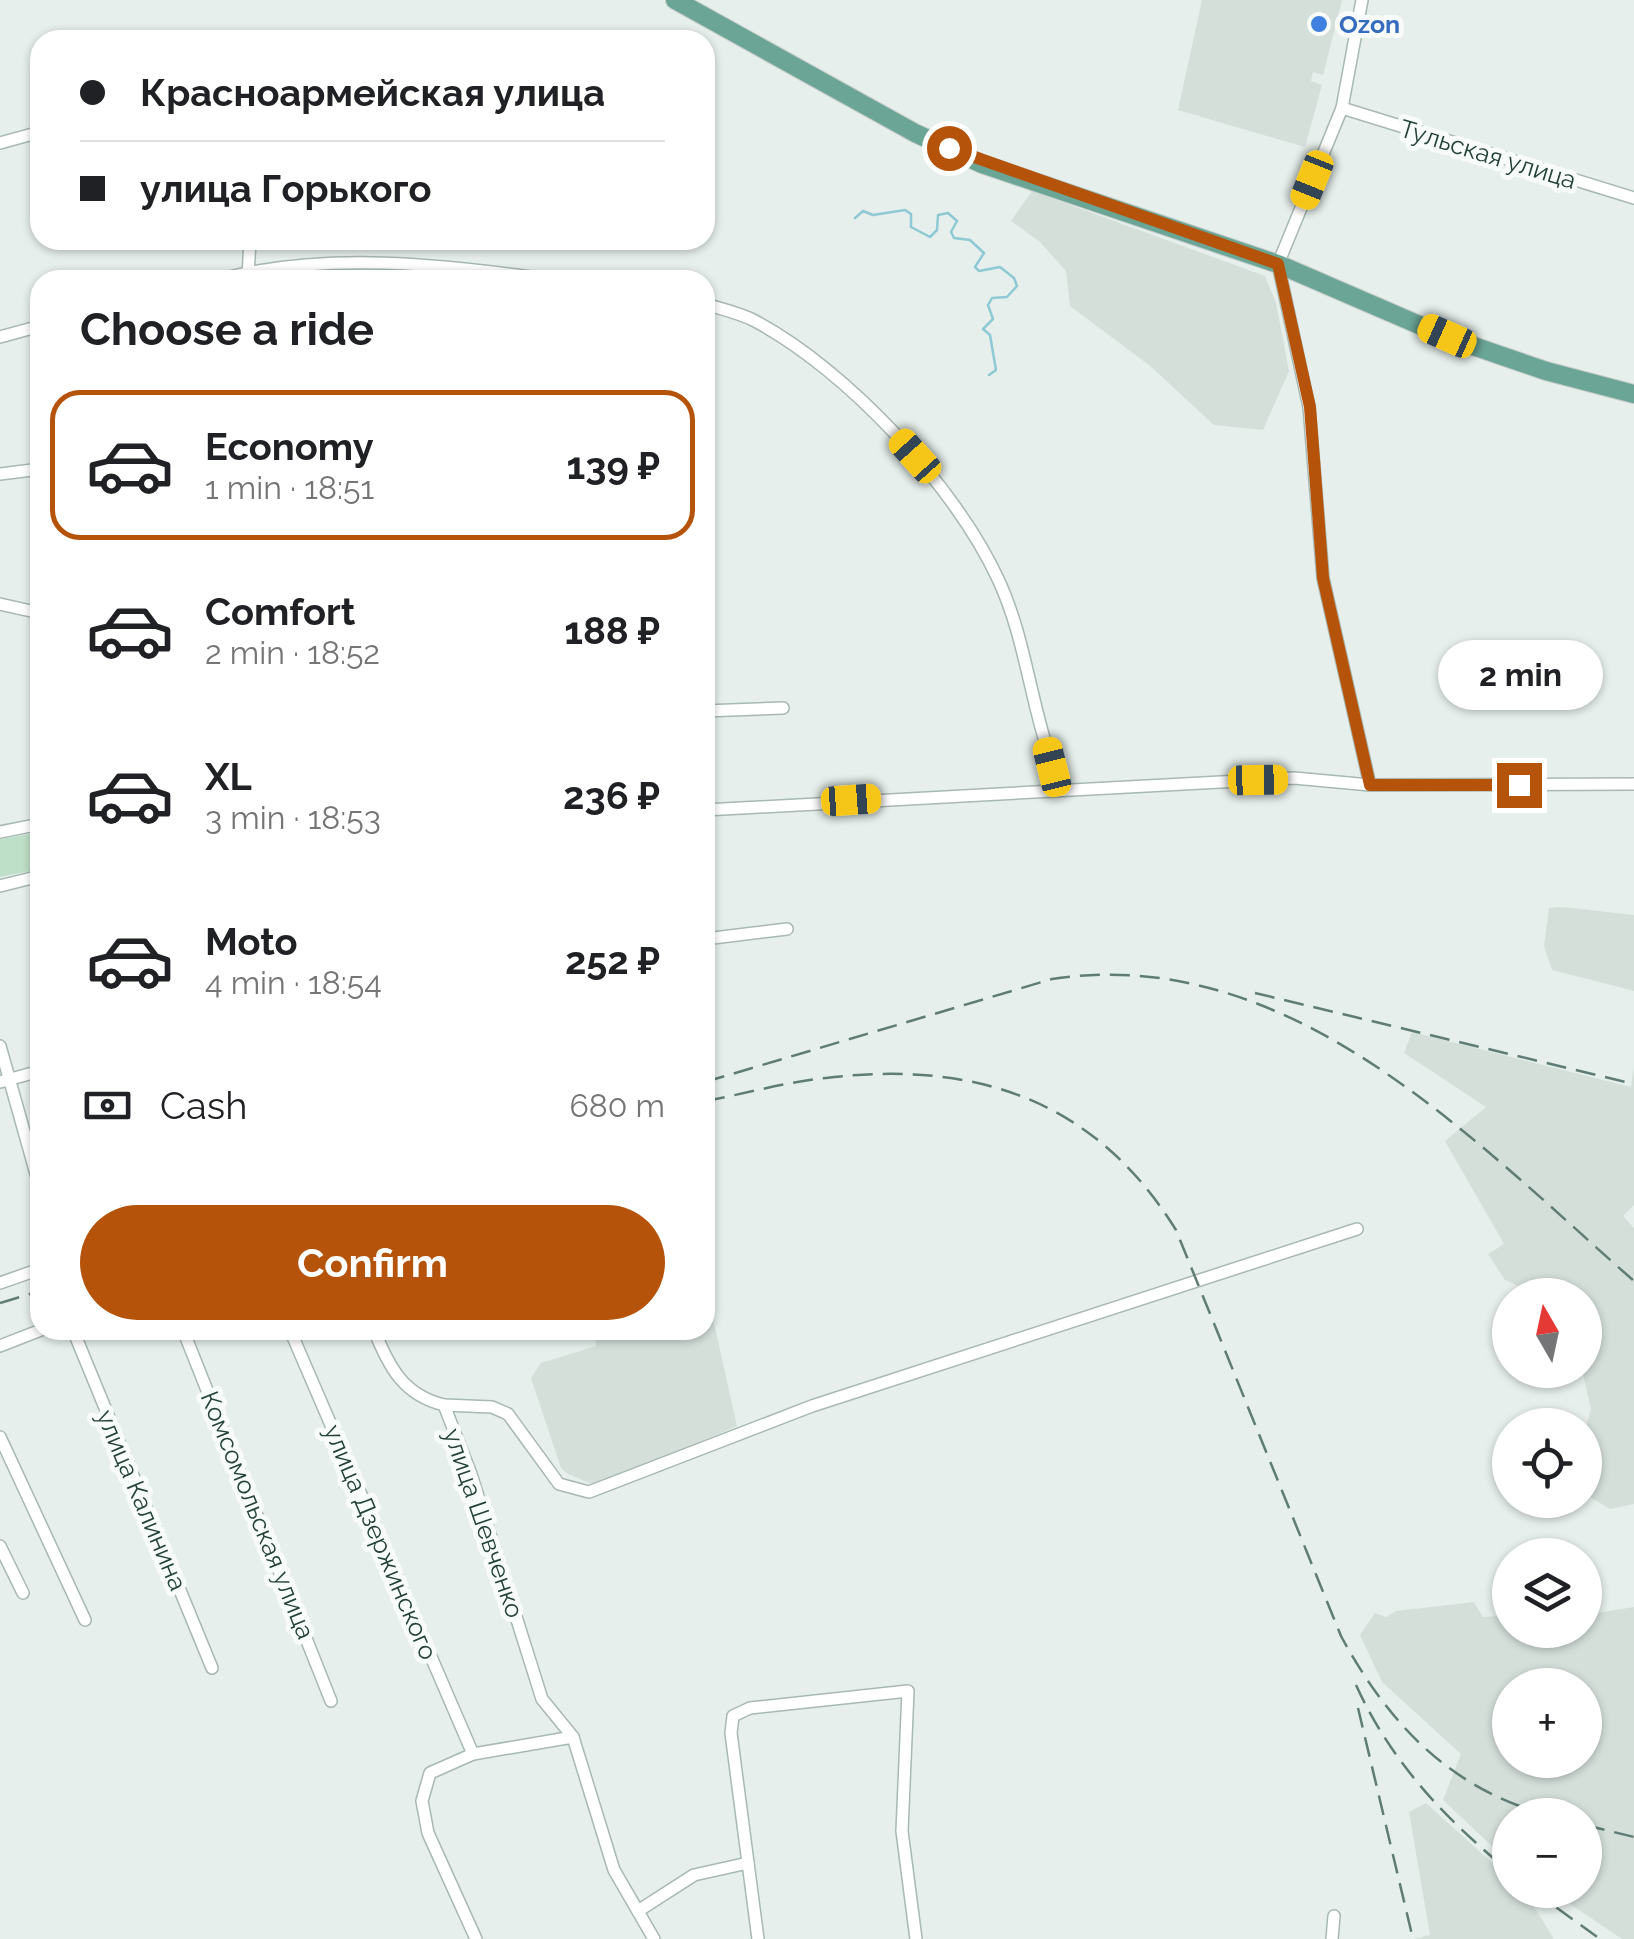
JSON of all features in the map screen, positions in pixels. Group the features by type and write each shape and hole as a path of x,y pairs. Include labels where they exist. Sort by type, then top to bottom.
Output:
{"main road":[{"path":"678,1 915,133 982,164 1278,264 1447,336 1546,371 1634,394"}],"street":[{"path":"1362,0 1342,108 1278,264 1310,407 1323,578 1370,785"},
{"name":"Тульская улица","path":"1342,108 1634,198"},
{"path":"0,143 30,135"},
{"path":"276,270 305,264 375,262 455,270"},
{"path":"715,307 753,320 807,354 892,430 936,484 998,578 1019,635 1052,767 1064,790"},
{"path":"0,337 30,329"},
{"path":"0,474 30,470"},
{"path":"0,604 30,611"},
{"path":"715,711 783,708"},
{"path":"715,809 1294,778 1370,785 1634,784"},
{"path":"0,832 30,826"},
{"path":"0,886 30,878"},
{"path":"715,938 787,929"},
{"path":"0,1046 5,1081 30,1157"},
{"path":"5,1081 30,1074"},
{"path":"444,1405 492,1407 508,1414 560,1484 589,1492 812,1406 1357,1229"},
{"path":"0,1283 30,1272"},
{"path":"0,1346 30,1334"},
{"name":"улица Калинина","path":"76,1340 212,1668"},
{"name":"Комсомольская улица","path":"187,1340 331,1701"},
{"name":"улица Дзержинского","path":"294,1340 473,1754"},
{"name":"улица Шевченко","path":"379,1340 401,1384 421,1400 444,1405 471,1474 542,1700 574,1737"},
{"path":"0,1437 85,1620"},
{"path":"0,1546 23,1593"},
{"path":"758,1939 731,1733 733,1716 750,1708 908,1692 902,1831 916,1939"},
{"path":"476,1939 428,1834 422,1801 430,1773 473,1754 574,1737 614,1870 654,1939"},
{"path":"638,1911 694,1875 748,1863"},
{"path":"1332,1939 1334,1916"}],"shaded area":[{"path":"1202,0 1342,0 1323,75 1313,72 1311,81 1322,85 1305,147 1178,110"},
{"path":"1032,191 1265,276 1276,303 1289,371 1263,430 1214,425 1149,365 1070,306 1066,271 1040,242 1011,221"},
{"path":"1549,908 1634,915 1634,991 1552,970 1544,946"},
{"path":"1412,1032 1631,1087 1634,1066 1634,1205 1623,1216 1634,1228 1634,1504 1610,1509 1602,1504 1602,1408 1591,1408 1586,1388 1602,1388 1602,1278 1504,1278 1488,1254 1504,1244 1445,1141 1486,1107 1404,1053"},
{"path":"715,1327 737,1426 597,1486 568,1474 561,1468 531,1378 541,1363 596,1346 596,1340 715,1340"},
{"path":"1474,1602 1483,1617 1492,1616 1492,1648 1602,1648 1602,1612 1634,1607 1634,1939 1622,1939 1576,1908 1602,1908 1602,1798 1492,1798 1492,1846 1443,1800 1461,1754 1382,1682 1360,1635 1375,1613 1386,1617 1396,1611"},
{"path":"1426,1803 1492,1863 1492,1908 1535,1908 1554,1939 1414,1939 1430,1935 1409,1812"}],"green space":[{"path":"30,834 30,871 0,877 0,839"}],"waterway":[{"path":"855,218 863,211 873,215 905,210 911,214 911,227 930,237 937,230 938,215 948,213 957,221 951,232 954,238 970,240 984,253 975,267 979,271 1000,267 1014,278 1017,286 1007,297 992,298 988,305 993,319 983,329 990,335 996,370 989,375"}],"railway":[{"path":"715,1079 1052,979 1138,976 1220,991 1298,1021 1371,1063 1508,1169 1634,1281"},
{"path":"1255,993 1634,1084"},
{"path":"715,1099 826,1078 932,1076 980,1084 1026,1098 1069,1120 1108,1148 1144,1185 1176,1230 1341,1636 1359,1668 1401,1724 1425,1748 1480,1788 1501,1798"},
{"path":"0,1303 30,1294"},
{"path":"1356,1685 1386,1739 1422,1788 1492,1856"},
{"path":"1358,1708 1413,1939"},
{"path":"1602,1829 1634,1837"},
{"path":"1557,1908 1600,1939"}],"place":[{"name":"Ozon","path":"1319,24"}],"route":[{"path":"949,148 982,164 1278,264 1310,407 1323,578 1370,785 1519,785"}]}
